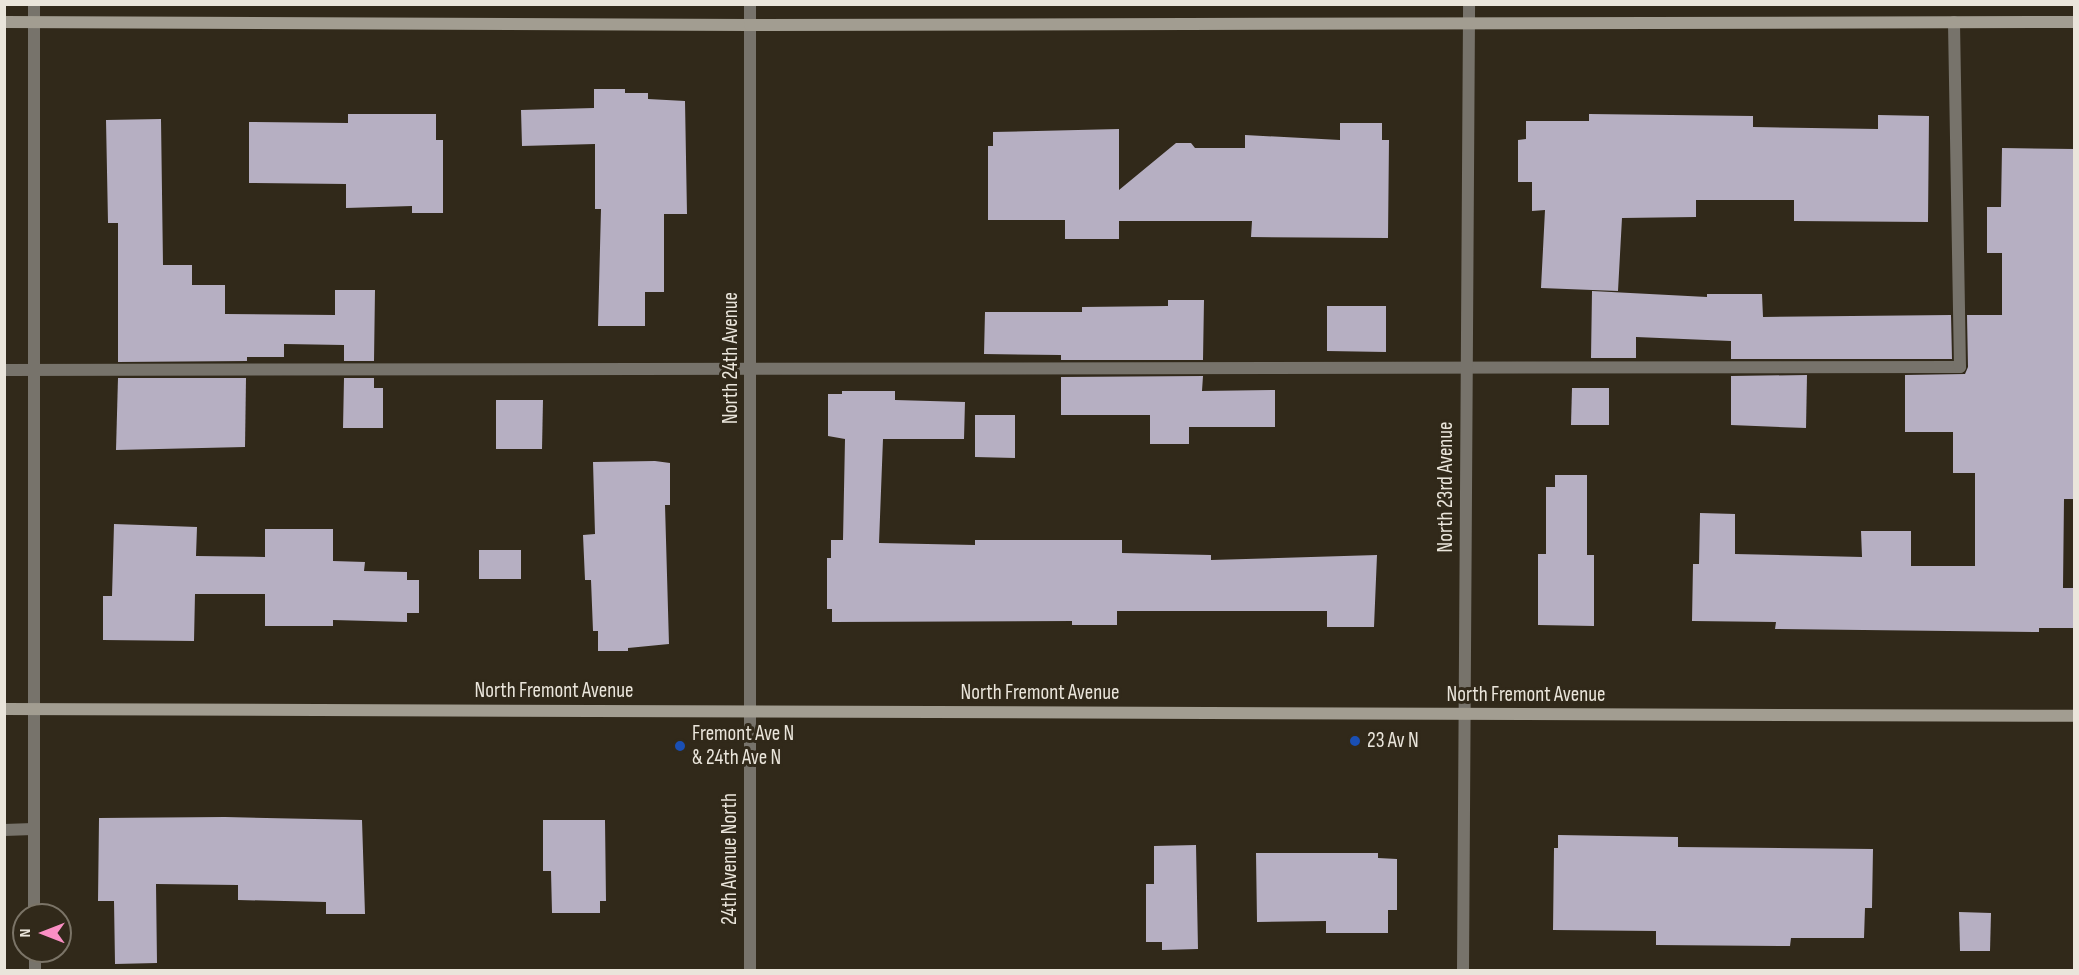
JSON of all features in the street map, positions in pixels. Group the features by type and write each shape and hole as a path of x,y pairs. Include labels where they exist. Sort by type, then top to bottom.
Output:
{"street":[{"path":"34,4 32,709 34,903"},
{"name":"North 24th Avenue","path":"750,4 750,711"},
{"name":"North 23rd Avenue","path":"1463,970 1469,4"},
{"path":"4,22 750,25 2074,22"},
{"path":"4,370 1466,370 1960,367 1954,22"},
{"name":"North Fremont Avenue","path":"4,709 2074,716"},
{"name":"24th Avenue North","path":"750,711 750,970"},
{"path":"4,830 33,829"}],"building":[{"path":"594,89 625,89 625,93 648,93 648,99 685,101 687,214 664,214 664,292 645,292 645,326 598,326 601,209 595,209 595,144 522,146 521,110 594,108"},
{"path":"348,114 436,114 436,140 443,140 443,213 412,213 412,206 346,208 346,184 249,183 249,122 348,123"},
{"path":"1589,114 1753,116 1753,127 1878,129 1878,115 1929,116 1928,222 1794,221 1794,200 1696,200 1696,217 1622,218 1618,291 1541,288 1545,210 1532,211 1532,182 1518,182 1518,140 1526,139 1526,121 1589,121"},
{"path":"161,119 163,265 192,265 192,285 225,285 225,314 335,315 335,290 375,290 374,361 344,361 344,345 284,344 284,357 247,357 247,361 118,362 118,223 108,223 106,120"},
{"path":"1340,123 1382,123 1382,140 1389,140 1388,238 1251,237 1252,221 1119,221 1119,239 1065,239 1065,220 988,220 988,146 993,146 993,132 1119,129 1119,190 1176,143 1191,143 1195,148 1245,148 1245,135 1340,140"},
{"path":"2002,148 2074,149 2074,499 2064,499 2063,588 2074,588 2074,628 2039,628 2039,632 1775,629 1776,622 1692,621 1693,564 1699,564 1700,513 1735,514 1735,554 1862,557 1861,531 1911,531 1911,566 1975,566 1975,473 1953,473 1953,432 1905,432 1905,375 1965,374 1968,367 1967,315 2002,315 2002,253 1987,253 1987,207 2001,207"},
{"path":"1592,291 1707,297 1707,294 1762,294 1763,317 1951,315 1952,359 1731,359 1731,341 1636,337 1636,358 1591,358"},
{"path":"1168,300 1204,300 1203,360 1061,360 1061,355 984,354 985,312 1082,312 1082,307 1168,306"},
{"path":"1327,306 1386,306 1386,352 1327,351"},
{"path":"1807,375 1806,428 1731,425 1731,376"},
{"path":"1203,376 1202,391 1275,390 1275,427 1189,427 1189,444 1150,444 1150,415 1061,415 1061,377"},
{"path":"118,378 246,378 245,447 116,450"},
{"path":"344,378 374,378 374,388 383,388 383,428 343,428"},
{"path":"1572,388 1609,388 1609,425 1571,425"},
{"path":"842,391 895,391 895,400 965,402 964,439 883,439 879,543 975,545 975,540 1122,540 1122,553 1211,555 1211,560 1377,555 1374,627 1327,627 1327,611 1117,611 1117,625 1072,625 1072,621 832,622 832,609 827,609 827,558 831,558 831,540 843,540 845,439 828,436 828,394 842,394"},
{"path":"496,400 543,400 542,449 496,449"},
{"path":"975,415 1015,415 1015,458 975,457"},
{"path":"655,461 670,463 670,505 665,505 669,644 628,648 628,651 598,651 598,631 593,631 591,580 585,580 583,535 595,534 593,462"},
{"path":"1555,475 1587,475 1587,555 1594,555 1594,626 1538,625 1538,554 1546,554 1546,487 1555,487"},
{"path":"114,524 197,527 196,556 265,557 265,529 333,529 333,561 365,562 364,571 407,572 407,580 419,580 419,613 407,613 407,622 333,620 333,626 265,626 265,594 195,594 194,641 103,640 103,596 112,596"},
{"path":"479,550 521,550 521,579 479,579"},
{"path":"225,817 362,820 365,914 326,914 326,902 238,900 238,885 156,884 157,963 115,964 114,901 98,901 99,818"},
{"path":"543,820 605,820 606,901 600,901 600,913 552,913 551,871 543,871"},
{"path":"1558,835 1678,837 1678,847 1873,849 1872,908 1865,908 1864,938 1791,938 1790,946 1656,945 1656,931 1553,930 1554,848 1558,848"},
{"path":"1196,845 1198,949 1162,950 1162,942 1146,942 1146,884 1154,884 1154,846"},
{"path":"1256,853 1378,853 1378,858 1397,859 1397,910 1388,910 1388,933 1326,933 1326,921 1257,922"},
{"path":"1959,912 1991,913 1990,951 1960,951"}],"place":[{"name":"23 Av N","path":"1355,741"},
{"name":"Fremont Ave N & 24th Ave N","path":"680,746"}]}
